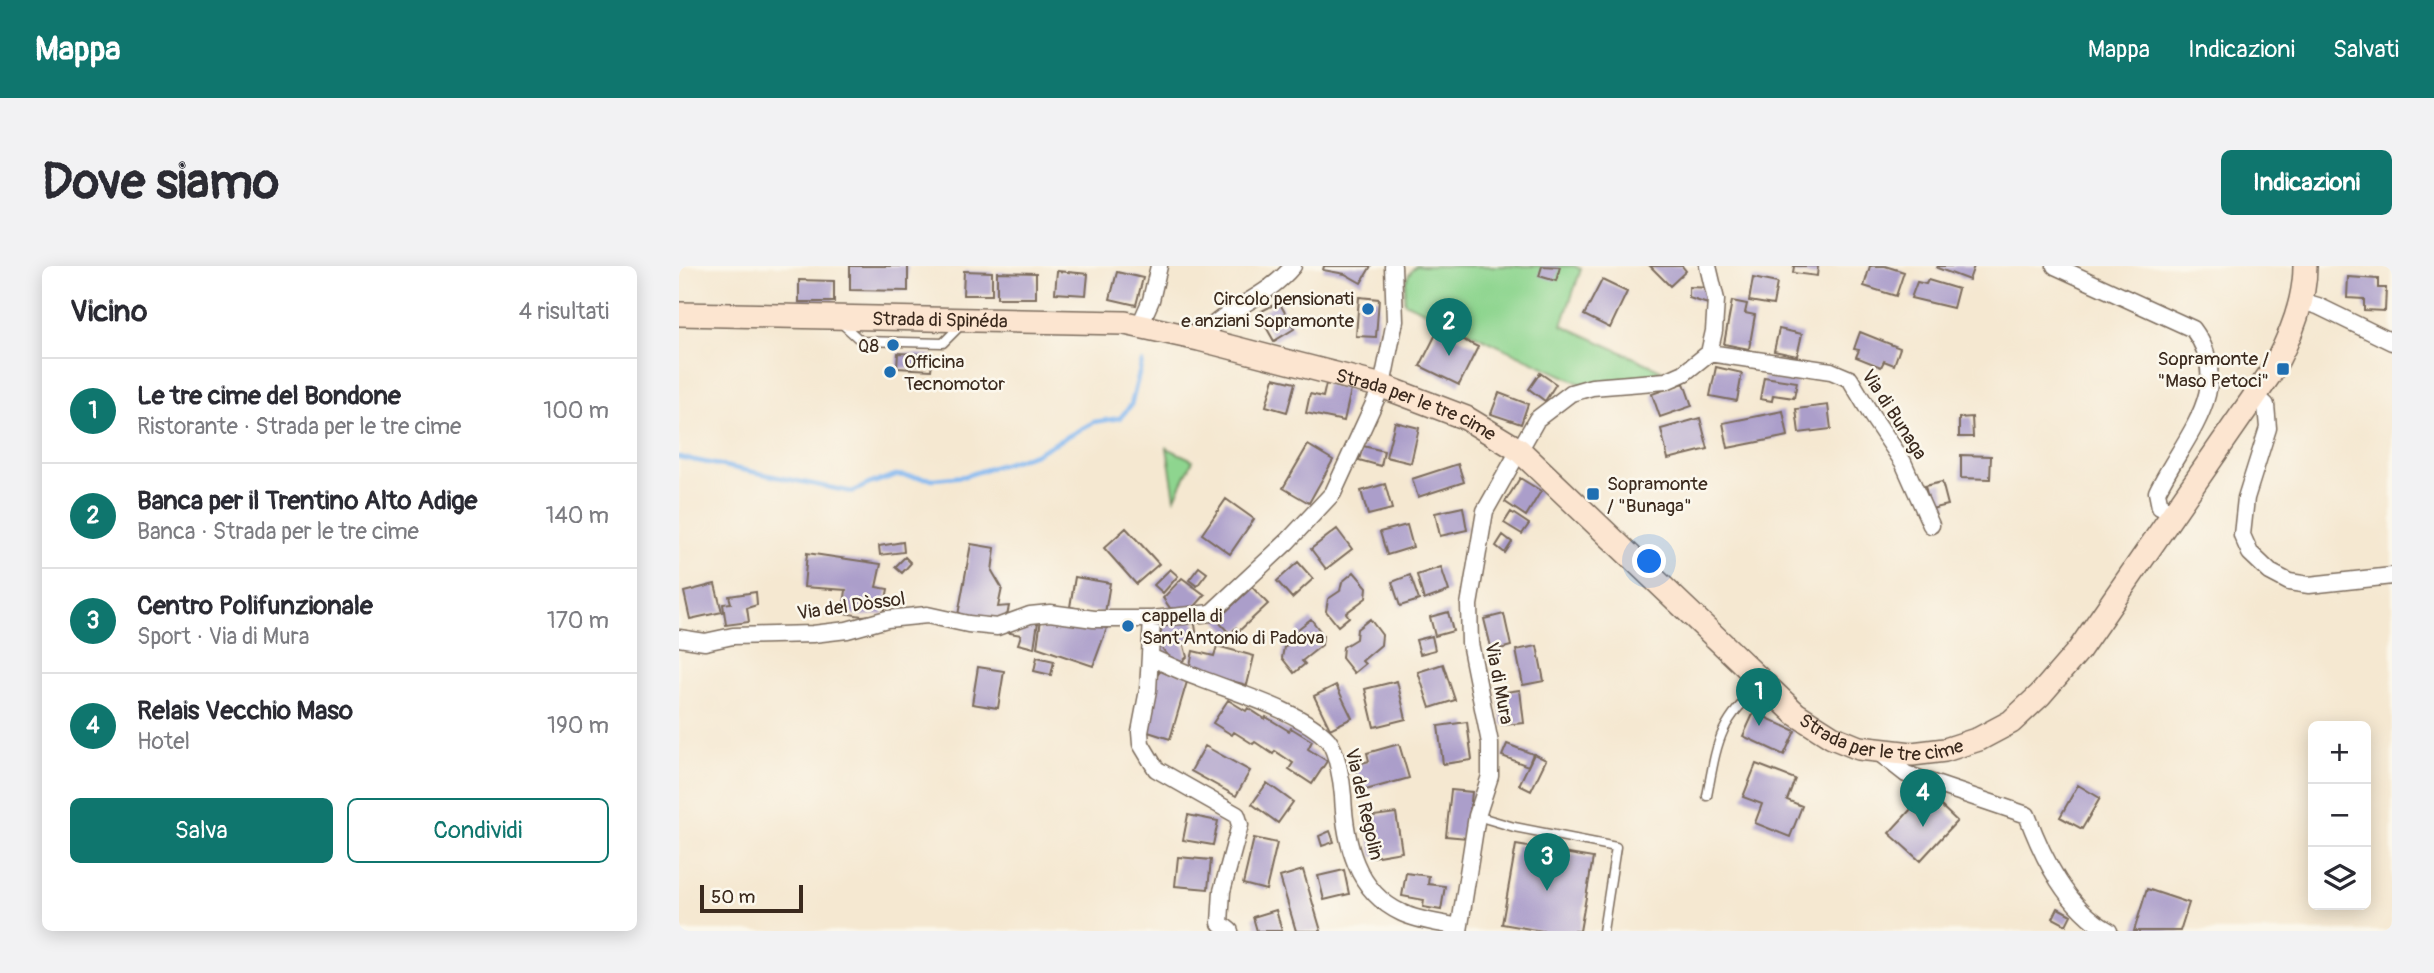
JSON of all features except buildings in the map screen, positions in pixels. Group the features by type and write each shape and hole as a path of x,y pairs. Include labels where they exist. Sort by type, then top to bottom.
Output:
{"main road":[{"name":"Strada per le tre cime","path":"1199,339 1382,386 1466,418 1519,450 1796,714 1832,737 1859,748 1912,754 1945,750 1979,739 2011,722 2040,695 2079,650 2256,396 2284,350 2301,301 2305,266"},
{"name":"Strada di Spinéda","path":"679,314 1125,323 1199,339"}],"street":[{"path":"1139,327 1151,300 1159,266"},
{"path":"1199,339 1211,325 1264,294 1293,266"},
{"path":"1708,266 1716,300 1709,353"},
{"path":"2055,266 2193,329 2201,341 2210,371 2206,403 2157,492 2160,507 2174,511"},
{"name":"Via del Dòssol","path":"679,638 705,642 733,636 813,634 847,630 887,619 927,615 997,627 1030,615 1050,612 1094,619 1152,619 1211,613 1333,493 1382,386 1395,321 1395,268"},
{"path":"2301,301 2318,306 2392,342"},
{"name":"Via di Mura","path":"1463,930 1478,816 1490,776 1490,743 1470,643 1469,605 1485,511 1537,419 1571,393 1591,387 1666,381 1684,373 1709,353"},
{"name":"Via di Bunaga","path":"1709,353 1831,371 1850,379 1903,462 1930,525"},
{"path":"2256,396 2266,405 2268,428 2246,498 2242,536 2251,553 2270,572 2299,584 2392,576"},
{"path":"1152,619 1148,690 1140,732 1141,744 1156,769 1237,815 1240,825 1222,891 1220,923 1230,931"},
{"name":"Via del Regolin","path":"1150,657 1273,707 1309,726 1329,741 1342,780 1344,823 1361,878 1377,896 1402,913 1463,930"},
{"path":"1877,751 1906,774 2027,815 2041,852 2073,901 2109,931"}],"lane":[{"path":"1707,796 1718,738 1740,703 1763,684"},
{"path":"1478,816 1514,827 1616,847 1603,931"}],"green space":[{"path":"1416,266 1574,266 1581,269 1562,325 1661,370 1652,378 1581,384 1404,302 1407,278"},
{"path":"1167,448 1193,460 1175,498"}],"waterway":[{"path":"679,457 852,492 896,475 934,479 965,476 1035,454 1094,422 1120,418 1131,405 1142,362"}],"place":[{"name":"Circolo pensionati e anziani Sopramonte","path":"1368,309"},
{"name":"Q8","path":"893,345"},
{"name":"Banca per il Trentino Alto Adige","path":"1449,356"},
{"name":"Sopramonte / \"Maso Petoci\"","path":"2283,369"},
{"name":"Officina Tecnomotor","path":"890,372"},
{"name":"Sopramonte / \"Bunaga\"","path":"1593,494"},
{"name":"cappella di Sant'Antonio di Padova","path":"1128,626"},
{"name":"Le tre cime del Bondone","path":"1759,726"},
{"name":"Relais Vecchio Maso","path":"1923,827"},
{"name":"Centro Polifunzionale","path":"1547,891"}]}
